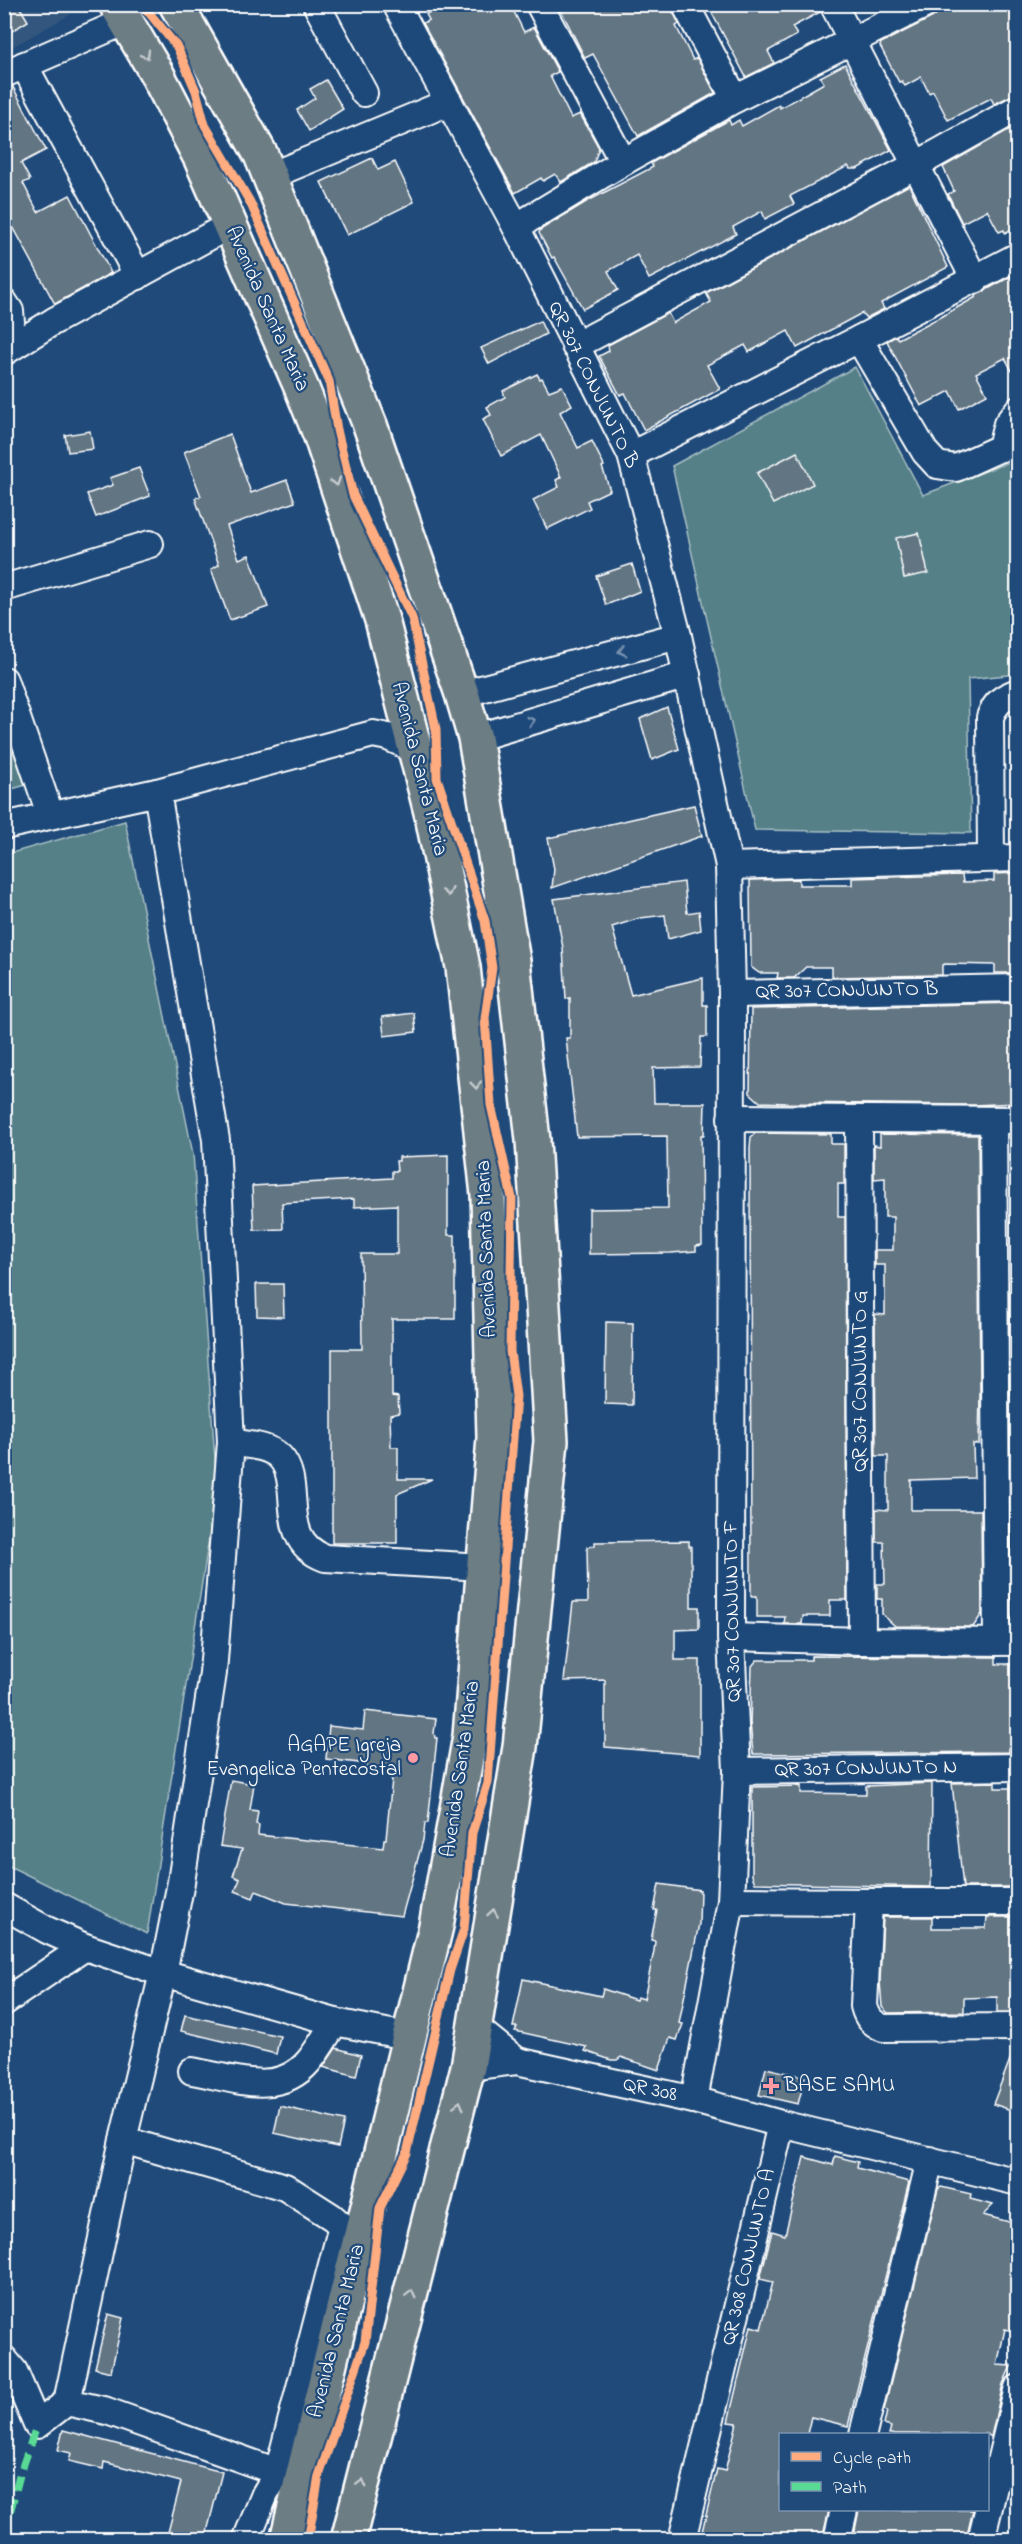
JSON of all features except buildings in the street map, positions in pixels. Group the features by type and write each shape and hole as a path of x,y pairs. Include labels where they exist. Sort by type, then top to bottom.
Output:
{"main road":[{"path":"176,4 261,155 270,176 370,425 462,694 475,738 513,961 533,1140 551,1441 520,1747 468,2067 348,2540"},
{"name":"Avenida Santa Maria","path":"121,13 157,74 201,159 302,389 320,434 382,620 432,816 463,967 488,1195 494,1438 470,1736 436,1926 411,2037 351,2234 289,2476 287,2540"},
{"path":"302,389 350,373"},
{"path":"320,434 370,425"},
{"path":"463,967 481,969 513,961"},
{"path":"470,1019 485,1018 501,1023 506,1035 520,1109 533,1140"},
{"path":"470,1736 520,1747"}],"street":[{"path":"316,4 364,93"},
{"name":"QR 307 CONJUNTO B","path":"396,4 516,227 631,455 678,636 729,866 732,994 1017,988"},
{"path":"539,4 623,162"},
{"path":"685,4 735,99"},
{"path":"833,4 975,280"},
{"path":"516,227 623,162 735,99 852,43 926,4"},
{"path":"121,13 14,70 138,276"},
{"path":"270,176 448,102"},
{"path":"575,346 916,165 1017,108"},
{"path":"4,352 54,321 230,225"},
{"path":"631,455 975,280 1017,256"},
{"path":"4,302 10,311 11,322 4,330"},
{"path":"859,339 925,452 937,465 956,468 1009,444 1007,424 1017,410"},
{"path":"4,588 150,544"},
{"path":"462,694 678,636"},
{"path":"475,738 687,675"},
{"path":"4,680 50,814"},
{"path":"991,858 990,717 995,704 1017,692"},
{"path":"373,734 383,723 401,693"},
{"path":"4,826 157,792 373,734 388,737 415,749"},
{"path":"4,2359 14,2370 37,2425 67,2402 123,2140 163,1973 181,1882 213,1673 231,1442 216,1140 157,792"},
{"path":"729,866 1017,858"},
{"name":"QR 307 CONJUNTO F","path":"694,2100 730,1901 737,1771 731,1637 732,994"},
{"path":"731,1118 1005,1121 1007,1642 731,1637"},
{"name":"QR 307 CONJUNTO G","path":"860,1120 862,1641"},
{"path":"231,1442 268,1449 280,1457 287,1471 297,1531 303,1544 313,1554 325,1558 484,1567"},
{"name":"QR 307 CONJUNTO N","path":"737,1771 1006,1767"},
{"path":"730,1901 1017,1902"},
{"path":"869,1902 864,2006 867,2016 874,2024 884,2028 1017,2027"},
{"path":"4,1906 47,1930 85,1947 163,1973 335,2022 411,2037"},
{"path":"4,2002 85,1947"},
{"path":"192,2071 264,2084 282,2081 297,2073 310,2060 335,2022"},
{"name":"QR 308","path":"475,2027 517,2061"},
{"name":"QR 308","path":"468,2067 517,2061 694,2100 781,2124"},
{"path":"781,2124 1017,2182"},
{"name":"QR 308 CONJUNTO A","path":"682,2540 781,2124"},
{"path":"123,2140 285,2187 351,2234"},
{"path":"863,2433 930,2160"},
{"path":"989,2506 1017,2388"},
{"path":"67,2402 107,2411 289,2476"},
{"path":"246,2540 265,2494 289,2476"},
{"path":"837,2540 844,2511"},
{"path":"981,2540 988,2511"}],"shaded area":[{"path":"5,5 65,5 71,14 5,51"}],"green space":[{"path":"855,367 923,495 1017,459 1017,674 968,679 971,833 755,830 672,466"},
{"path":"4,719 26,785 5,791 4,791"},
{"path":"125,821 193,1154 217,1487 147,1934 5,1864 4,855"}],"marked path":[{"path":"4,2534 19,2477 37,2425"}],"cycle path":[{"path":"142,4 177,47 196,91 205,125 250,202 329,381 337,430 353,495 412,618 436,729 437,778 485,921 492,968 485,1018 491,1105 512,1198 510,1351 516,1396 488,1783 472,1833 464,1929 450,1970 407,2153 380,2208 365,2342 319,2476 308,2540"}],"place":[{"name":"AGAPE Igreja Evangelica Pentecostal","path":"413,1758"},
{"name":"BASE SAMU","path":"771,2086"}]}
